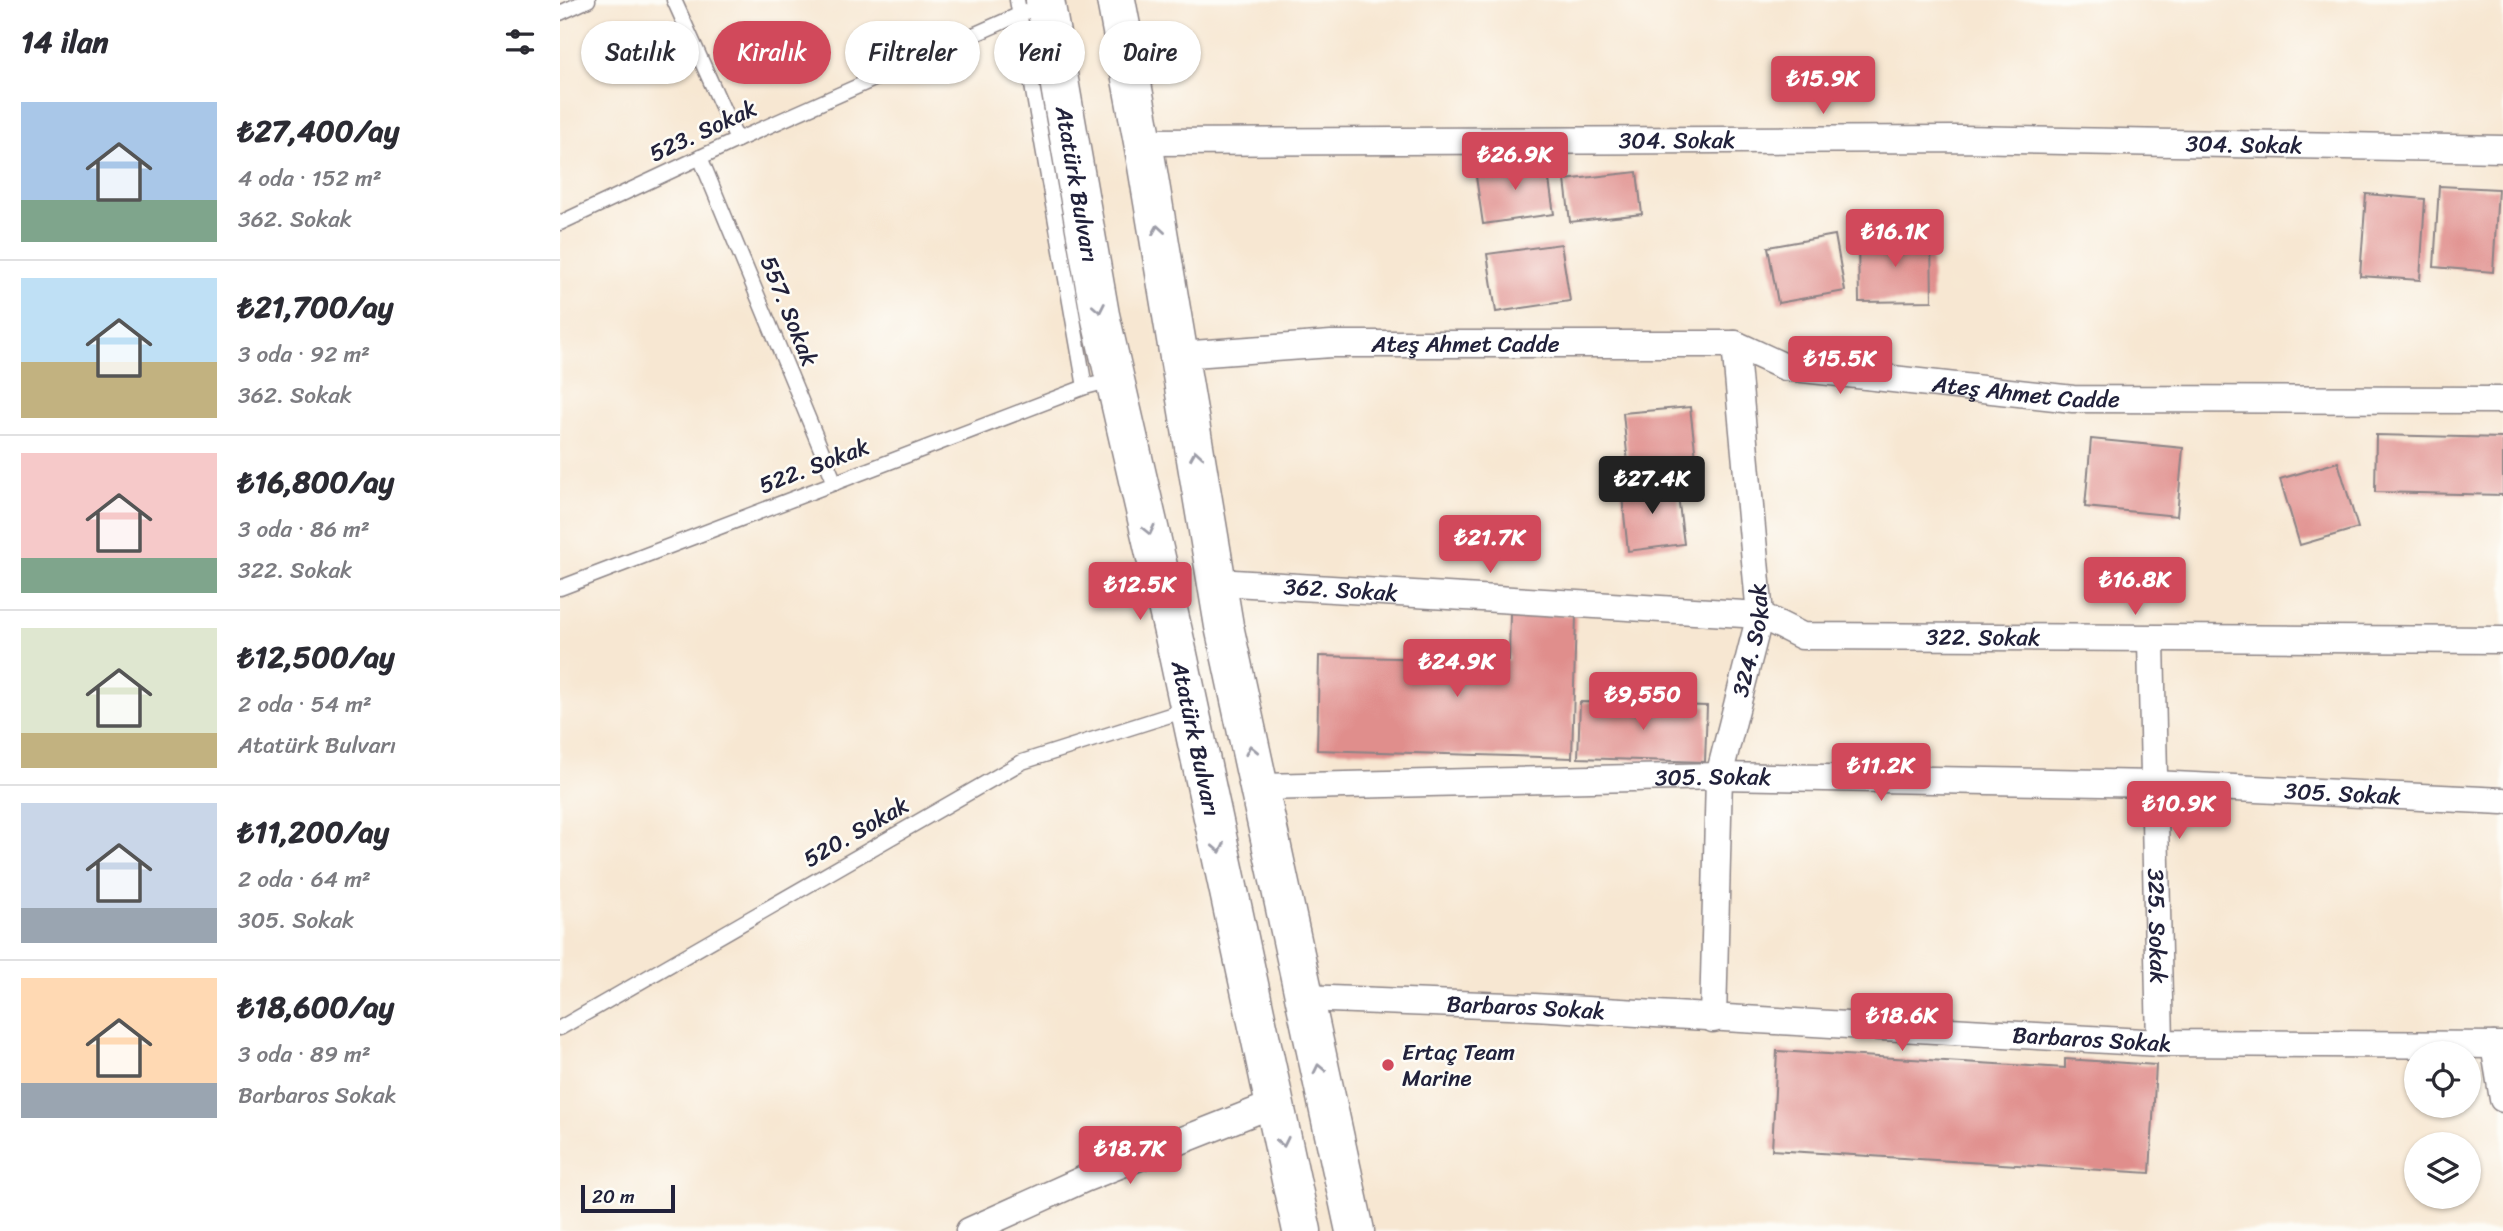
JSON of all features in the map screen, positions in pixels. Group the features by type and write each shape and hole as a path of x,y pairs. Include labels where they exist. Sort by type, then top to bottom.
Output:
{"main road":[{"path":"1116,0 1143,142 1217,582 1258,787 1355,1231"},
{"name":"Atatürk Bulvarı","path":"1032,4 1100,383 1189,709 1302,1231"}],"street":[{"name":"304. Sokak","path":"1143,142 1961,139 2503,149"},
{"name":"Ateş Ahmet Cadde","path":"1179,355 1331,344 1735,344 1785,367 2073,399 2503,400"},
{"name":"324. Sokak","path":"1713,1019 1719,776 1760,615 1735,344"},
{"name":"362. Sokak","path":"1217,582 1760,615"},
{"name":"322. Sokak","path":"1760,615 1802,636 2503,640"},
{"name":"325. Sokak","path":"2151,640 2160,1043"},
{"name":"305. Sokak","path":"1258,787 1719,776 2154,784 2503,801"},
{"name":"Barbaros Sokak","path":"1304,998 1534,1007 2160,1043 2498,1045"},
{"path":"2498,1045 2503,1099"},
{"path":"969,1231 1084,1179 1274,1104"}],"lane":[{"path":"560,13 588,0"},
{"path":"674,0 737,140"},
{"name":"523. Sokak","path":"560,223 1032,4"},
{"name":"557. Sokak","path":"700,157 835,483"},
{"name":"522. Sokak","path":"560,588 1100,383"},
{"name":"520. Sokak","path":"560,1028 1022,762 1189,709"}],"building":[{"path":"1546,160 1554,214 1483,224 1475,170"},
{"path":"1637,172 1642,214 1570,222 1565,180"},
{"path":"2439,186 2498,189 2493,272 2434,267"},
{"path":"2366,194 2425,199 2420,280 2360,276"},
{"path":"1835,235 1845,291 1778,303 1768,247"},
{"path":"1931,237 1932,301 1859,302 1858,238"},
{"path":"1561,244 1570,301 1496,312 1487,254"},
{"path":"1690,407 1697,466 1629,473 1623,413"},
{"path":"2376,435 2503,438 2503,495 2375,492"},
{"path":"2091,439 2183,448 2177,516 2085,507"},
{"path":"2338,462 2358,528 2300,545 2280,479"},
{"path":"1676,480 1684,544 1628,551 1621,487"},
{"path":"1510,613 1576,615 1572,758 1317,750 1319,656 1509,661"},
{"path":"1580,702 1707,706 1705,762 1578,758"},
{"path":"1777,1051 2065,1068 2065,1059 2156,1065 2150,1173 1772,1150"}],"place":[{"name":"Ertaç Team Marine","path":"1388,1065"}]}
